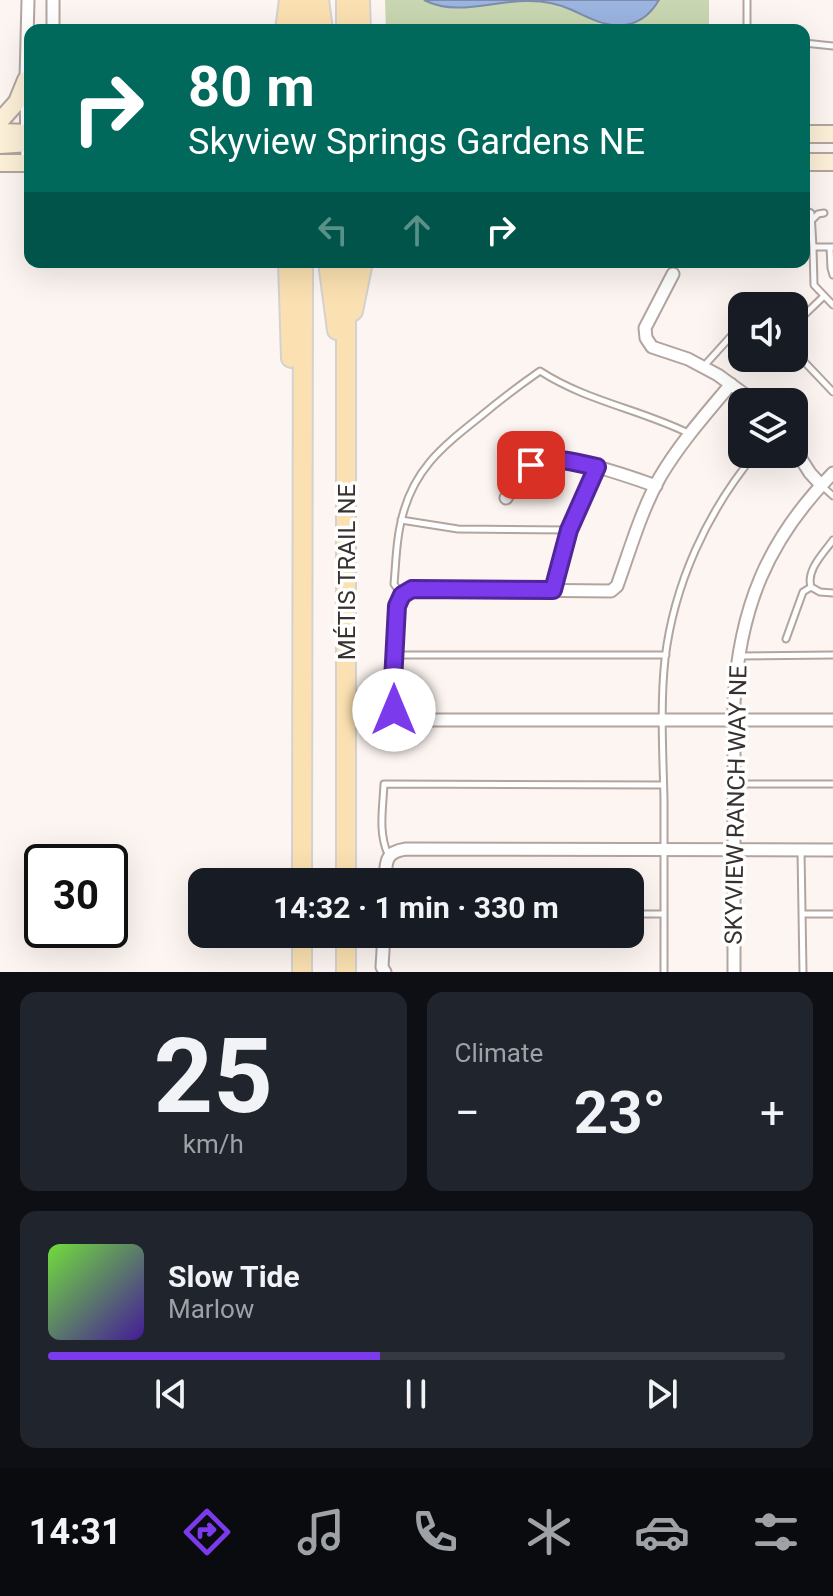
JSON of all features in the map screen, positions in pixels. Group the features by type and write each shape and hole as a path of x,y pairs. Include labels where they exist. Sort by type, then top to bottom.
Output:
{"main road":[{"path":"286,24 289,0"},
{"path":"304,0 304,24"},
{"path":"319,0 322,24"},
{"path":"346,0 346,24"},
{"path":"360,0 361,24"},
{"path":"0,121 17,102 24,85"},
{"path":"0,132 24,137"},
{"path":"810,134 833,134"},
{"path":"0,145 24,139"},
{"path":"810,162 833,162"},
{"path":"0,163 24,163"},
{"path":"288,268 295,512 301,544"},
{"name":"MÉTIS TRAIL NE","path":"302,868 303,268"},
{"path":"329,268 347,408"},
{"name":"MÉTIS TRAIL NE","path":"346,268 346,868"},
{"path":"347,334 362,268"},
{"path":"302,948 302,972"},
{"path":"346,948 346,972"}],"street":[{"path":"27,24 28,0"},
{"path":"53,0 53,24"},
{"path":"673,274 645,328 646,338 652,347 688,359 736,388"},
{"path":"731,384 690,434 656,486 617,586 611,591 412,589 402,595 397,606 394,710 401,717 412,720 833,720"},
{"path":"506,498 531,465 541,460 597,467 656,486"},
{"path":"807,468 821,485"},
{"name":"SKYVIEW RANCH WAY NE","path":"734,972 733,721 738,656 748,607 769,558 799,511 833,473"},
{"path":"386,868 389,856 406,849 833,850"},
{"path":"383,948 382,967 385,972"}],"lane":[{"path":"747,0 747,24"},
{"path":"810,44 833,46"},
{"path":"810,213 813,220 814,285 833,305"},
{"path":"813,220 824,213"},
{"path":"813,247 832,247 833,275"},
{"path":"808,311 824,296"},
{"path":"704,367 728,340"},
{"path":"808,366 833,392"},
{"path":"402,595 394,584 401,520 414,485 426,465 441,448 540,371 589,397 660,420 690,434"},
{"path":"553,590 569,530 597,467"},
{"path":"664,972 666,655 683,584 703,532 744,468"},
{"path":"821,485 833,496"},
{"path":"401,520 458,529 569,530"},
{"path":"833,540 809,579 811,587 820,592 833,593"},
{"path":"786,639 803,592 811,587"},
{"path":"395,655 666,655"},
{"path":"738,656 833,655"},
{"path":"389,856 383,844 384,784 663,785"},
{"path":"733,784 833,784"},
{"path":"801,850 803,972"},
{"path":"644,914 664,914"},
{"path":"803,914 833,914"}],"green space":[{"path":"385,0 709,0 709,24 386,24"}],"water":[{"path":"424,0 659,0 649,13 631,24 607,24 545,2 516,1 463,8"}],"route":[{"path":"394,710 397,606 402,595 412,589 553,590 569,530 597,467 554,460 541,460 531,465"}]}
